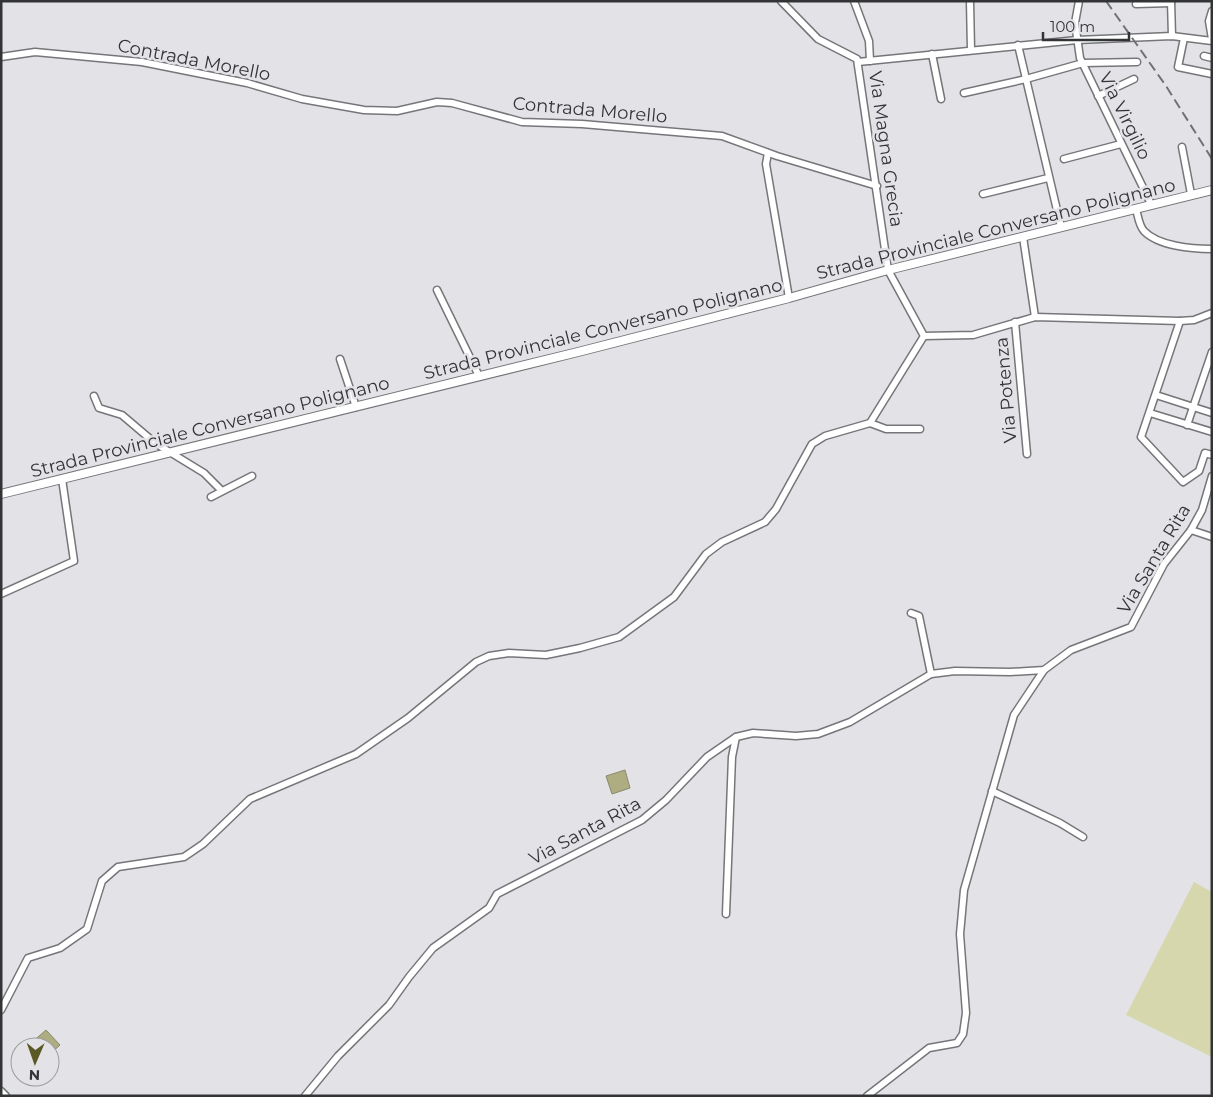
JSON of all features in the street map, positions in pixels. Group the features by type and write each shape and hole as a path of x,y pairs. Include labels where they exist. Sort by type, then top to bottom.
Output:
{"main road":[{"name":"Strada Provinciale Conversano Polignano","path":"1,494 356,407 789,298 888,270 1211,190"}],"street":[{"path":"781,1 818,39 852,56 858,62 1077,40 1172,36 1212,40 1209,22 1212,11"},
{"path":"854,1 869,41 870,61"},
{"path":"970,1 971,50"},
{"name":"Via Virgilio","path":"1079,1 1075,22 1080,58 1151,204"},
{"path":"1136,4 1171,2 1172,36"},
{"path":"1184,38 1178,67 1212,74"},
{"path":"1018,45 1061,227"},
{"name":"Contrada Morello","path":"1,57 35,52 142,62 357,109 384,112 437,102 452,103 522,122 582,124 722,136 768,153 877,186"},
{"path":"932,54 941,99"},
{"path":"1204,56 1212,58"},
{"name":"Via Magna Grecia","path":"858,62 888,270"},
{"path":"964,93 1026,79 1083,63 1137,62"},
{"path":"1098,96 1134,79"},
{"path":"1064,159 1121,144"},
{"path":"1182,147 1190,194"},
{"path":"768,153 766,164 789,298"},
{"path":"983,194 1048,178"},
{"path":"1136,209 1141,227 1155,238 1183,247 1212,249"},
{"path":"1023,236 1035,317"},
{"path":"888,270 924,336"},
{"path":"437,290 479,376"},
{"path":"924,336 973,335 1035,317 1180,321 1194,320 1212,313"},
{"path":"1180,321 1142,437 1183,482 1199,471 1205,453 1212,455"},
{"name":"Via Potenza","path":"1015,322 1027,454"},
{"path":"870,423 924,336"},
{"path":"1187,424 1212,352"},
{"path":"340,360 356,407"},
{"path":"1156,395 1212,413"},
{"path":"94,396 99,408 122,415 155,443 204,473 222,491"},
{"path":"1150,413 1212,432"},
{"path":"1,1010 28,958 60,948 87,929 102,882 118,867 184,857 203,844 250,799 356,754 408,718 476,662 489,656 509,653 546,655 619,637 674,597 706,554 722,542 765,522 776,508 812,444 825,436 870,423 886,429 920,428"},
{"path":"211,497 252,476"},
{"name":"Via Santa Rita","path":"305,1096 338,1056 389,1005 408,977 433,948 489,908 497,894 642,820 666,800 706,757 736,737 754,732 796,736 818,734 850,722 931,674 955,671 1010,672 1044,670 1071,650 1131,627 1164,564 1191,530 1202,510 1212,476"},
{"path":"1,594 74,561 62,479"},
{"path":"1191,530 1212,537"},
{"path":"911,613 919,616 931,674"},
{"path":"867,1096 923,1052 936,1046 957,1043 963,1034 967,1003 961,948 962,900 968,873 1014,715 1044,670"},
{"path":"726,914 732,757 736,737"},
{"path":"992,791 1060,823 1083,838"},
{"path":"1,1091 6,1096"}],"green space":[{"path":"1194,882 1212,892 1212,1057 1126,1015"}],"shaded area":[{"path":"625,770 630,788 612,794 606,776"},
{"path":"46,1030 53,1037 38,1037"}],"railway":[{"path":"1106,1 1166,86 1212,159"}]}
